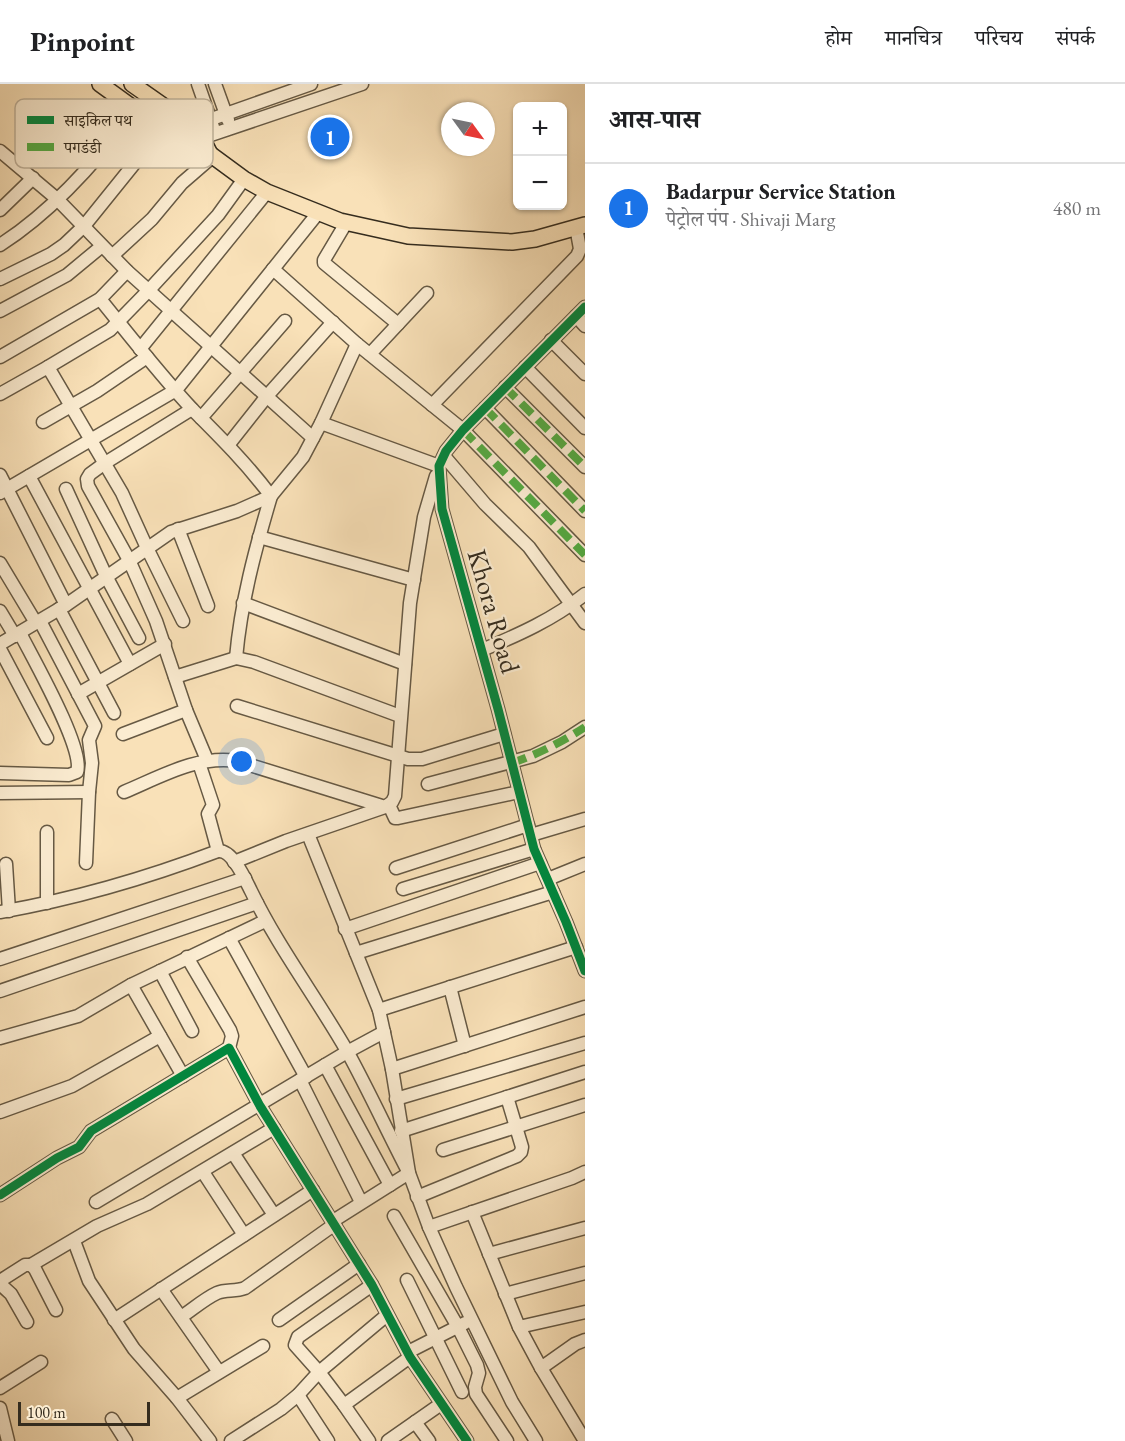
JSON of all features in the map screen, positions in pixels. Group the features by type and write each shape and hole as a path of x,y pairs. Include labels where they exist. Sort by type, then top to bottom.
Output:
{"main road":[{"path":"100,84 120,99"},
{"path":"132,84 153,99"},
{"path":"213,156 267,192 318,213 346,223 408,236 512,242 535,239 581,226"}],"street":[{"path":"198,84 203,99"},
{"path":"215,84 231,128"},
{"path":"213,118 311,84"},
{"path":"213,135 355,85"},
{"path":"0,151 15,163"},
{"path":"21,168 57,199 127,271 313,438"},
{"path":"0,245 57,199 86,168"},
{"path":"1,276 58,250 84,226 131,168"},
{"path":"112,256 152,219 198,168"},
{"path":"0,210 33,178"},
{"path":"0,394 110,330 218,215 244,179"},
{"path":"44,422 71,407 143,353 172,309 267,192"},
{"path":"4,491 176,390 318,213"},
{"path":"346,223 324,263 398,324"},
{"path":"432,405 577,256 580,249 581,226"},
{"path":"0,311 67,274 102,246"},
{"path":"273,269 357,344 463,430 585,555"},
{"path":"0,357 100,299 127,271"},
{"path":"370,354 427,292"},
{"path":"100,299 143,353 197,413 229,444 271,496"},
{"path":"234,862 387,806 395,796 400,716 414,580 424,517 441,461 463,430 585,307"},
{"path":"576,316 585,326"},
{"path":"218,850 208,814 213,805 203,761 165,644 129,560 88,486 87,479 105,463 197,413 242,373 285,321"},
{"path":"229,444 267,396 333,322"},
{"path":"551,340 585,374"},
{"path":"236,658 243,603 271,496 303,457 357,344"},
{"path":"48,367 122,493 183,621"},
{"path":"525,367 585,428"},
{"path":"505,387 585,467"},
{"path":"485,408 585,511"},
{"path":"321,423 441,461 529,547 585,623"},
{"name":"Khora Road","path":"441,461 442,509 534,849 585,971"},
{"path":"0,476 4,491 114,713"},
{"path":"29,476 130,664"},
{"path":"66,489 106,576 139,638"},
{"path":"0,644 63,607 171,532 237,511 271,496"},
{"path":"178,530 208,606"},
{"path":"259,537 414,580"},
{"path":"0,563 38,622 94,726 89,740 92,763 86,863"},
{"path":"482,650 520,635 572,605 585,594"},
{"path":"243,603 405,663"},
{"path":"0,611 17,634 59,710 79,765 77,772 69,776 0,773"},
{"path":"78,694 165,644"},
{"path":"0,649 47,738"},
{"path":"176,677 236,658 254,662 400,716"},
{"path":"237,706 397,757 422,759 504,734"},
{"path":"123,734 186,710"},
{"path":"428,784 533,756 562,742 585,727"},
{"path":"124,792 203,761 220,758 237,761 387,806 395,818 519,792"},
{"path":"0,793 89,792"},
{"path":"396,868 530,830 585,819"},
{"path":"47,831 47,903"},
{"path":"308,834 379,1010 392,1069 408,1173"},
{"path":"403,889 534,849"},
{"path":"6,864 4,911 122,884 218,850 226,852 245,878 265,921 347,1052 408,1173 429,1227 471,1320 512,1402 536,1441"},
{"path":"345,929 540,863"},
{"path":"548,879 585,864"},
{"path":"0,959 245,878"},
{"path":"356,953 553,892"},
{"path":"0,991 257,903"},
{"path":"0,1038 78,1016 131,985 265,921"},
{"path":"229,938 303,1079 361,1202"},
{"path":"379,1010 576,947"},
{"path":"187,957 230,1030 232,1036 230,1048 260,1106 372,1285 409,1354 466,1441"},
{"path":"160,971 192,1031"},
{"path":"131,985 183,1076"},
{"path":"450,987 465,1046"},
{"path":"392,1069 585,1007"},
{"path":"96,1202 384,1032"},
{"path":"0,1112 72,1086 160,1036"},
{"path":"396,1099 585,1043"},
{"path":"0,1195 57,1158 79,1148 92,1131 230,1048"},
{"path":"325,1065 390,1185"},
{"path":"401,1131 585,1072"},
{"path":"417,1197 517,1156 521,1152 522,1147 507,1097"},
{"path":"443,1150 585,1105"},
{"path":"27,1322 11,1294 0,1282 25,1265 31,1265 97,1226 147,1204 274,1128"},
{"path":"233,1153 274,1215"},
{"path":"203,1172 244,1235"},
{"path":"429,1227 585,1172"},
{"path":"181,1317 216,1293 245,1288 361,1202 408,1173"},
{"path":"114,1320 313,1190"},
{"path":"472,1212 519,1328 585,1441"},
{"path":"394,1216 458,1327 479,1372 475,1387 476,1394 507,1441"},
{"path":"489,1254 585,1228"},
{"path":"74,1241 89,1281 114,1320 134,1349 177,1398 210,1441"},
{"path":"279,1320 359,1264"},
{"path":"31,1265 56,1310"},
{"path":"505,1294 585,1273"},
{"path":"406,1280 462,1392"},
{"path":"369,1441 295,1341 372,1285"},
{"path":"161,1289 219,1372"},
{"path":"519,1328 585,1312"},
{"path":"231,1441 281,1409 298,1395 319,1372 387,1315"},
{"path":"344,1405 409,1354 471,1320"},
{"path":"541,1368 575,1344 585,1341"},
{"path":"177,1398 263,1346"},
{"path":"0,1388 41,1362"},
{"path":"298,1395 328,1441"},
{"path":"389,1441 441,1404"},
{"path":"0,1408 8,1441"},
{"path":"112,1419 126,1441"},
{"path":"415,1422 429,1441"}],"marked path":[{"path":"505,387 585,467"},
{"path":"485,408 585,511"},
{"path":"463,430 585,555"},
{"path":"512,763 550,747 585,727"}],"cycle path":[{"path":"585,307 463,430 446,451 439,466 442,509 498,709 534,849 585,971"},
{"path":"0,1195 57,1158 79,1147 91,1131 229,1048 260,1106 372,1285 410,1357 467,1441"}],"place":[{"name":"Badarpur Service Station","path":"330,137"}]}
